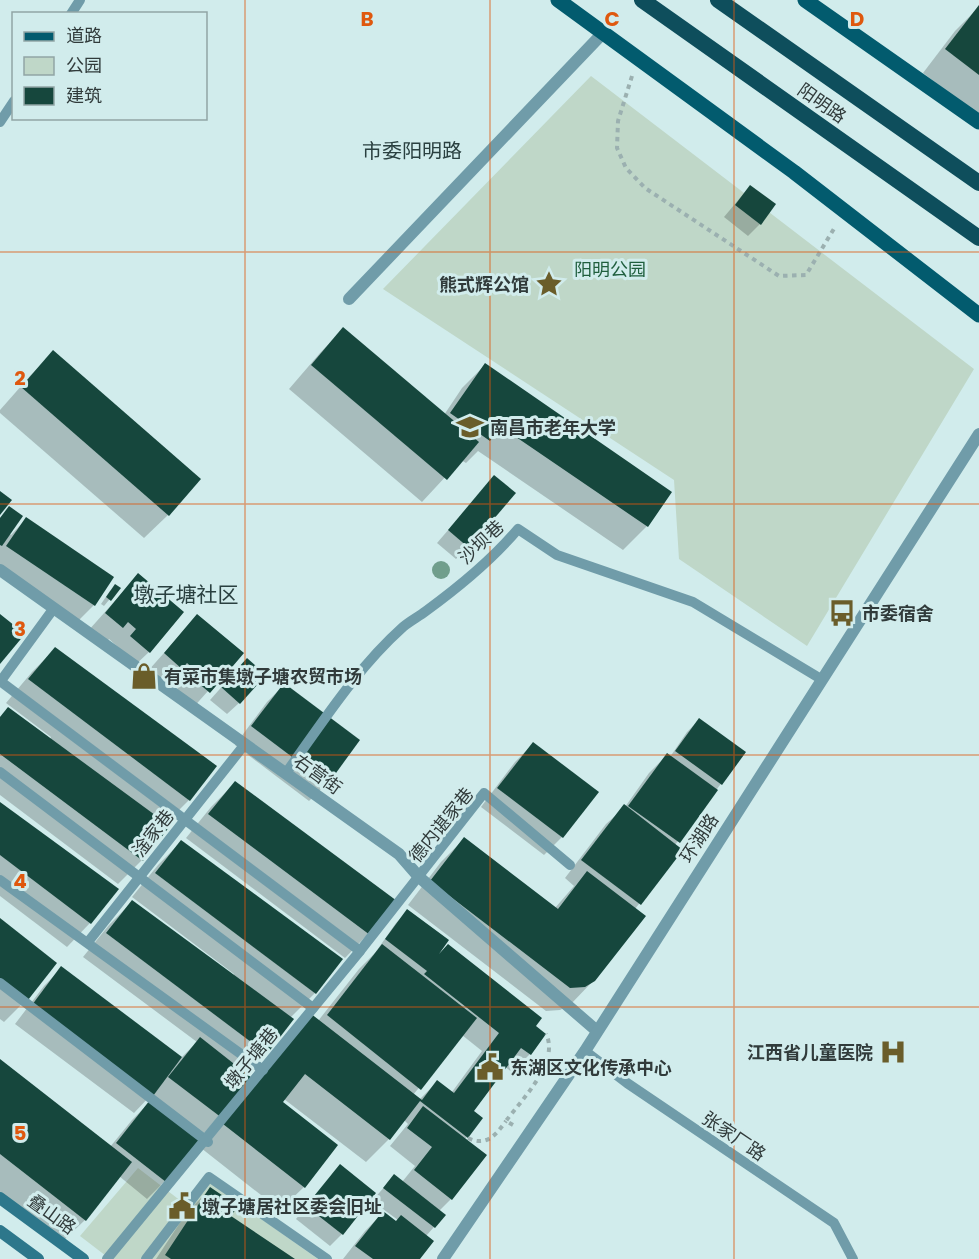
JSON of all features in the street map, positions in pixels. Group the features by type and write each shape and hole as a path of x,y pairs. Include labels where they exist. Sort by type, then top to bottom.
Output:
{"highway":[{"name":"阳明路","path":"642,0 979,238"},
{"name":"阳明路","path":"718,0 979,183"}],"main road":[{"path":"558,0 844,211 979,315"},
{"path":"805,0 979,122"},
{"name":"叠山路","path":"0,1198 83,1259"},
{"path":"0,1231 38,1259"}],"street":[{"path":"349,299 603,33"},
{"name":"环湖路","path":"443,1259 585,1051 979,434"},
{"name":"右营街","path":"0,570 399,854 420,877 597,1031"}],"lane":[{"path":"0,122 12,104"},
{"name":"沙坝巷","path":"286,773 349,687 387,643 404,626 497,554 518,530 557,555 693,602 821,679"},
{"path":"54,608 0,681 360,951"},
{"name":"淦家巷","path":"88,942 245,744"},
{"path":"0,772 313,1008"},
{"name":"德内谌家巷","path":"420,877 484,793 570,865"},
{"name":"墩子塘巷","path":"107,1259 420,877"},
{"path":"0,880 263,1070"},
{"path":"0,983 206,1141"},
{"name":"张家厂路","path":"585,1051 627,1083 834,1223 852,1259"},
{"path":"146,1259 209,1177 327,1259"}],"path":[{"path":"638,58 618,121 617,148 626,168 645,188 778,276 806,275 844,211"},
{"path":"468,1137 480,1142 486,1141 496,1134 506,1121 549,1059 550,1047 546,1034"},
{"path":"506,1121 516,1127"}],"green space":[{"name":"阳明公园","path":"591,76 974,369 807,646 679,559 674,480 383,289"},
{"path":"138,1168 190,1208 209,1182 318,1259 110,1259 80,1236"}],"building":[{"path":"979,5 979,75 945,49"},
{"path":"750,185 776,204 761,225 735,205"},
{"path":"343,327 479,442 447,480 311,365"},
{"path":"53,350 201,479 169,516 21,387"},
{"path":"485,363 672,492 648,527 500,426 490,441 450,413"},
{"path":"494,475 516,493 469,548 448,530"},
{"path":"0,491 12,500 0,515"},
{"path":"9,506 23,516 2,546 0,545 0,518"},
{"path":"26,517 114,577 95,606 6,546"},
{"path":"138,573 184,612 150,653 130,636 136,629 128,622 123,628 105,613"},
{"path":"115,584 121,588 111,601 106,597"},
{"path":"0,614 25,634 0,664"},
{"path":"197,614 244,653 210,693 190,676 195,670 187,663 182,669 164,653"},
{"path":"55,647 217,766 190,801 28,679"},
{"path":"247,658 266,675 240,704 221,687"},
{"path":"284,683 360,740 328,784 251,726"},
{"path":"8,707 170,826 143,861 0,754 0,717"},
{"path":"699,718 746,752 722,785 675,751"},
{"path":"533,742 599,792 563,838 497,788"},
{"path":"667,753 718,790 680,843 628,806"},
{"path":"235,781 397,901 370,935 208,814"},
{"path":"0,802 119,889 91,924 0,855"},
{"path":"624,804 683,850 641,905 581,860"},
{"path":"464,837 558,909 587,871 646,916 595,981 585,987 570,988 430,881"},
{"path":"181,840 343,959 316,994 155,873"},
{"path":"132,900 294,1019 267,1054 106,933"},
{"path":"407,909 449,940 439,954 448,944 542,1018 536,1026 546,1034 531,1055 521,1048 474,1111 483,1118 468,1138 420,1101 390,1140 305,1074 283,1102 338,1145 305,1188 223,1124 310,1013 422,1100 437,1080 454,1093 499,1033 424,974 427,971 385,939"},
{"path":"0,918 57,963 28,1000 0,978"},
{"path":"382,944 477,1018 421,1090 327,1015"},
{"path":"61,966 182,1057 153,1096 32,1005"},
{"path":"200,1037 252,1078 222,1118 168,1077"},
{"path":"0,1059 132,1162 86,1221 0,1154"},
{"path":"150,1100 200,1139 166,1182 116,1143"},
{"path":"423,1106 487,1155 452,1200 414,1170 432,1147 407,1128"},
{"path":"340,1164 376,1193 343,1235 306,1206"},
{"path":"394,1174 446,1215 435,1228 383,1188"},
{"path":"210,1187 238,1206 231,1216 295,1259 171,1259 165,1255"},
{"path":"383,1211 396,1221 401,1215 434,1241 420,1259 373,1259 355,1246"}],"place":[{"name":"熊式辉公馆","path":"549,284"},
{"name":"南昌市老年大学","path":"470,427"},
{"name":"市委宿舍","path":"842,613"},
{"name":"有菜市集墩子塘农贸市场","path":"144,676"},
{"name":"江西省儿童医院","path":"893,1052"},
{"name":"东湖区文化传承中心","path":"490,1067"},
{"name":"墩子塘居社区委会旧址","path":"182,1206"}],"district":[{"name":"市委阳明路","path":"412,151"},
{"name":"墩子塘社区","path":"186,594"}]}
